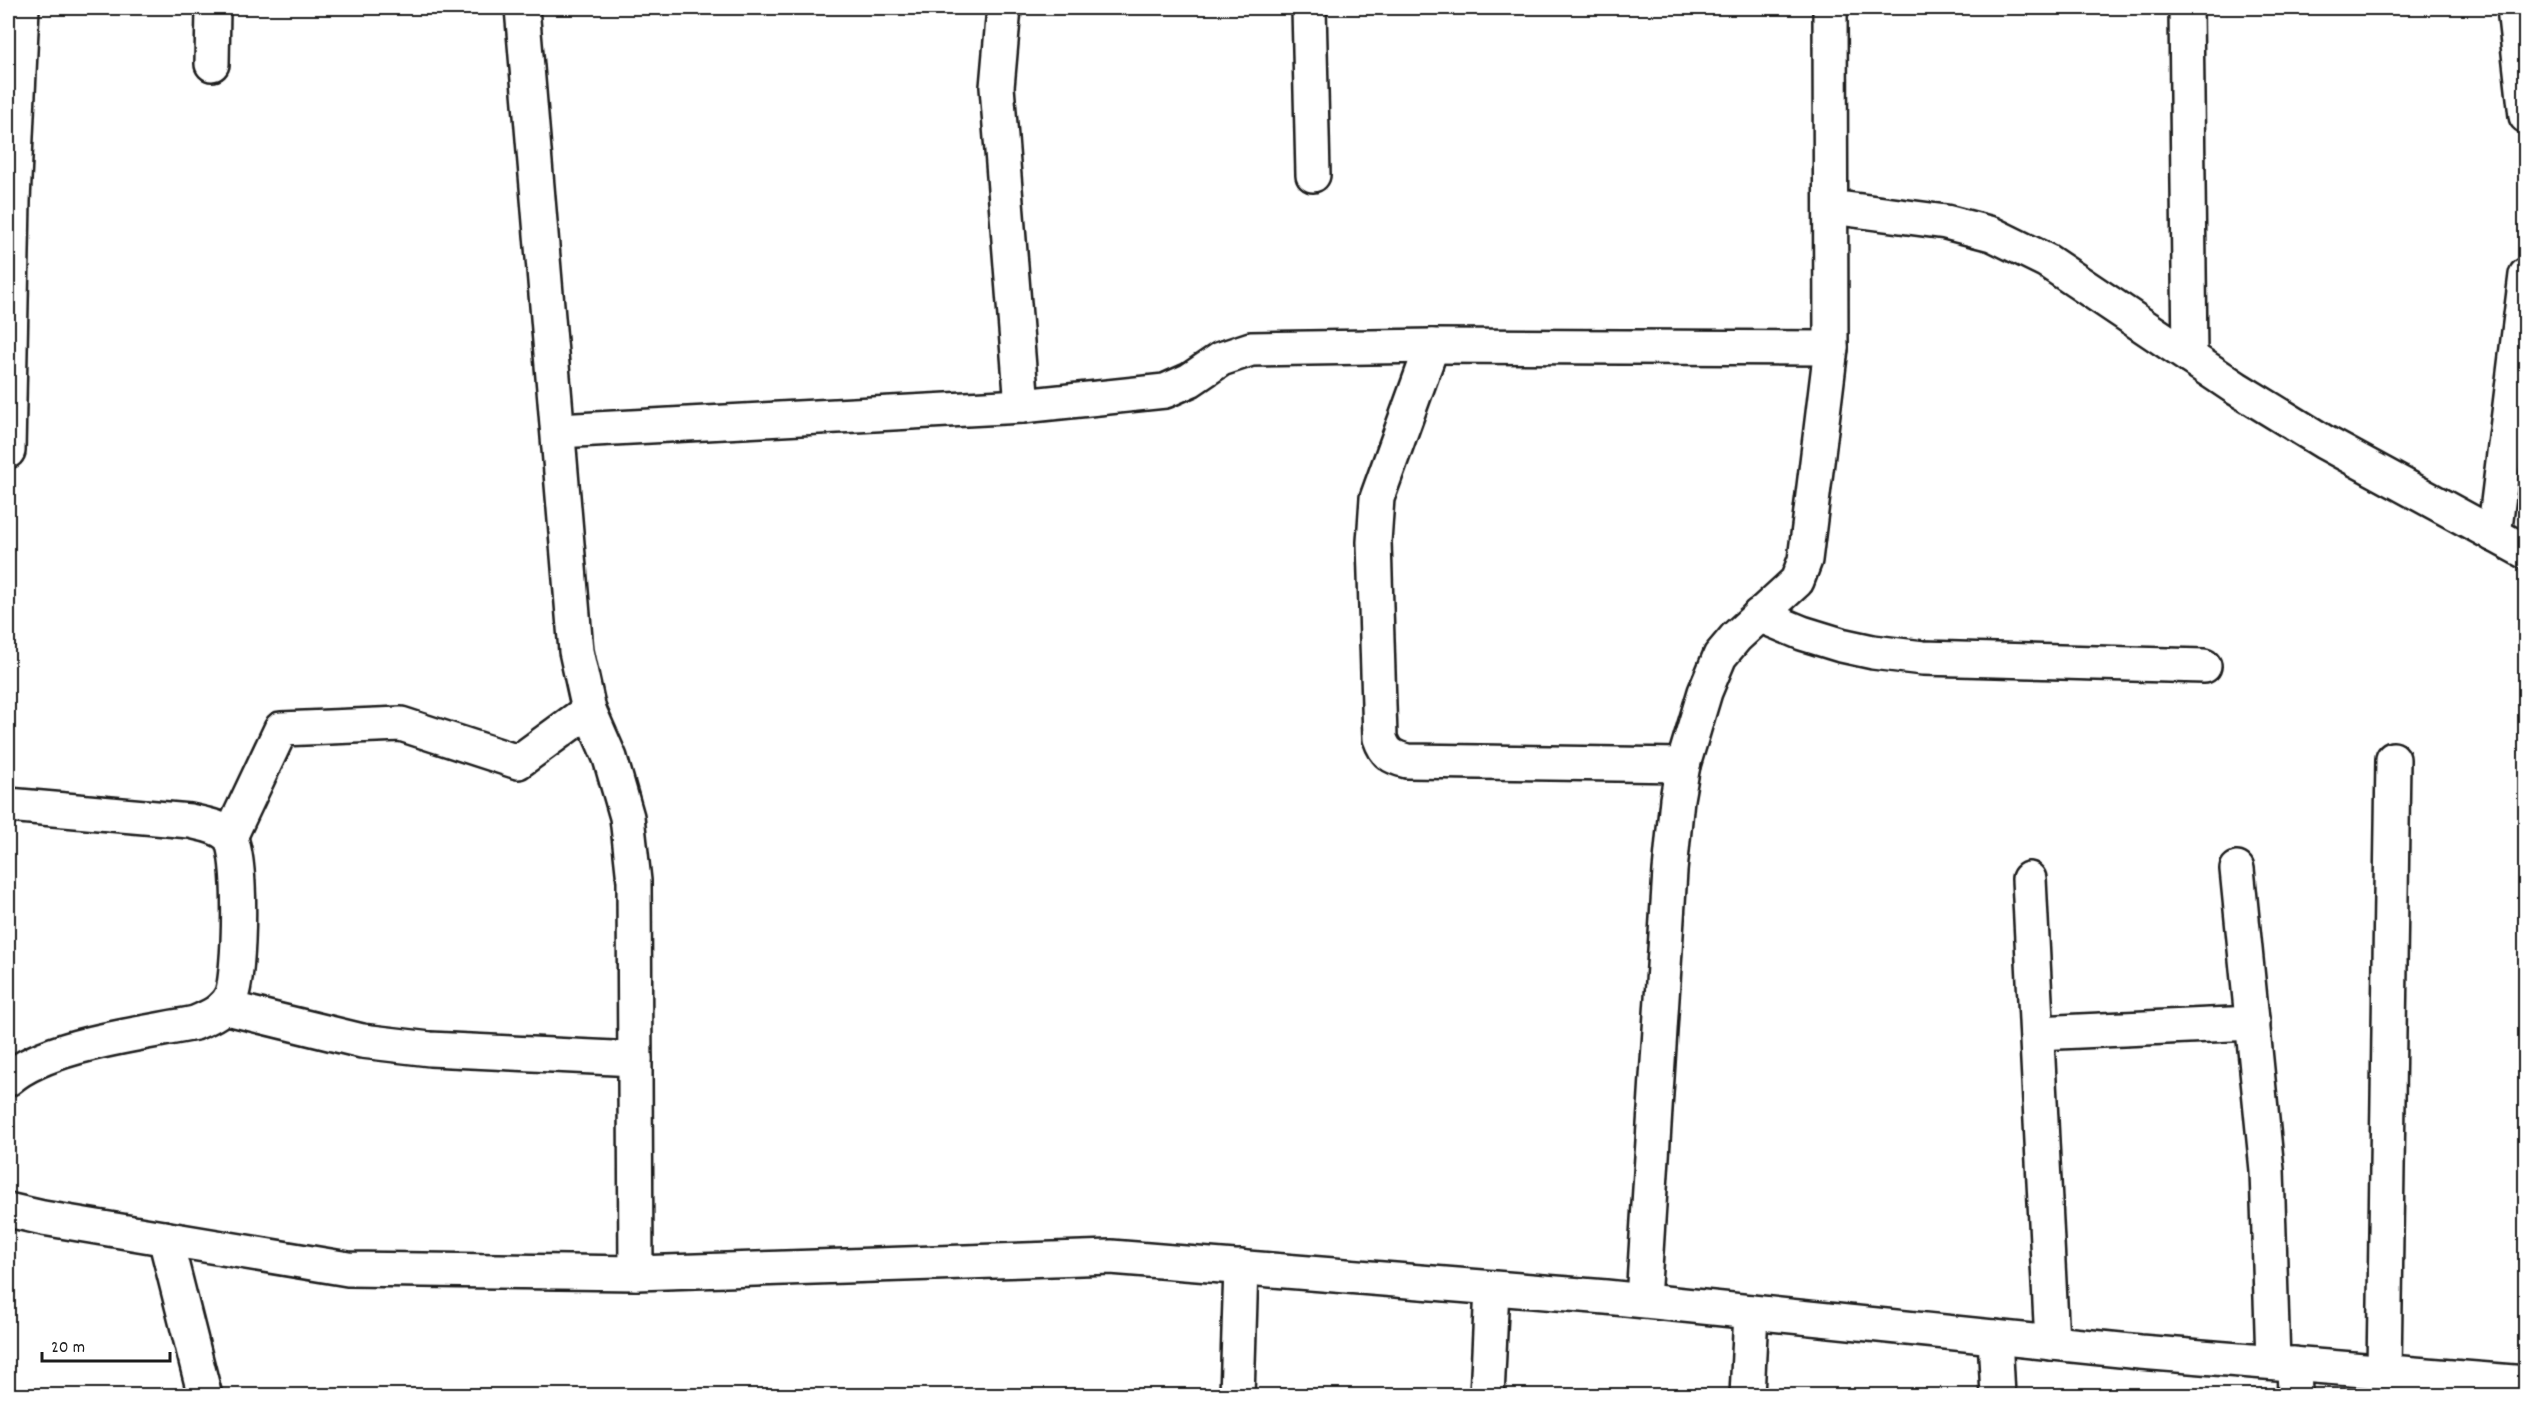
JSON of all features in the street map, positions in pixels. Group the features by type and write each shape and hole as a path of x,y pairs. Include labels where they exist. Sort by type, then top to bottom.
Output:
{"street":[{"path":"8,451 10,201 22,8"},
{"path":"212,64 213,8"},
{"path":"522,8 576,651 589,710 609,758 627,817 634,881 636,1273"},
{"path":"1004,8 997,87 1022,406"},
{"path":"1309,8 1313,175"},
{"path":"1643,1300 1669,882 1677,799 1683,765 1705,692 1720,656 1759,615 1797,582 1805,560 1831,348 1830,8"},
{"path":"2186,8 2190,357"},
{"path":"2514,8 2526,116"},
{"path":"1831,207 1946,222 1992,234 2047,261 2190,357 2324,442 2526,552"},
{"path":"2494,535 2526,275"},
{"path":"558,431 1022,406 1165,391 1190,380 1221,359 1251,349 1432,346 1831,348"},
{"path":"1432,346 1383,476 1375,520 1380,738 1384,751 1393,758 1407,761 1683,765"},
{"path":"1759,615 1802,633 1841,645 1873,652 1923,658 2204,666"},
{"path":"230,837 281,729 401,724 518,762 589,710"},
{"path":"2384,1371 2392,759"},
{"path":"8,805 190,821 217,828 230,837 236,850 239,881 236,979 231,996 223,1007 212,1016 195,1023 73,1048 37,1060 8,1079"},
{"path":"2237,869 2270,1221 2287,1374"},
{"path":"2029,879 2052,1343"},
{"path":"223,1007 362,1041 430,1049 635,1059"},
{"path":"2037,1033 2253,1023"},
{"path":"8,1210 348,1269 636,1273 1111,1257 1643,1300 2052,1343 2287,1374 2384,1371 2526,1383"},
{"path":"165,1238 205,1395"},
{"path":"1237,1395 1240,1267"},
{"path":"1487,1395 1492,1288"},
{"path":"1747,1395 1751,1312"},
{"path":"1995,1337 1998,1395"}]}
